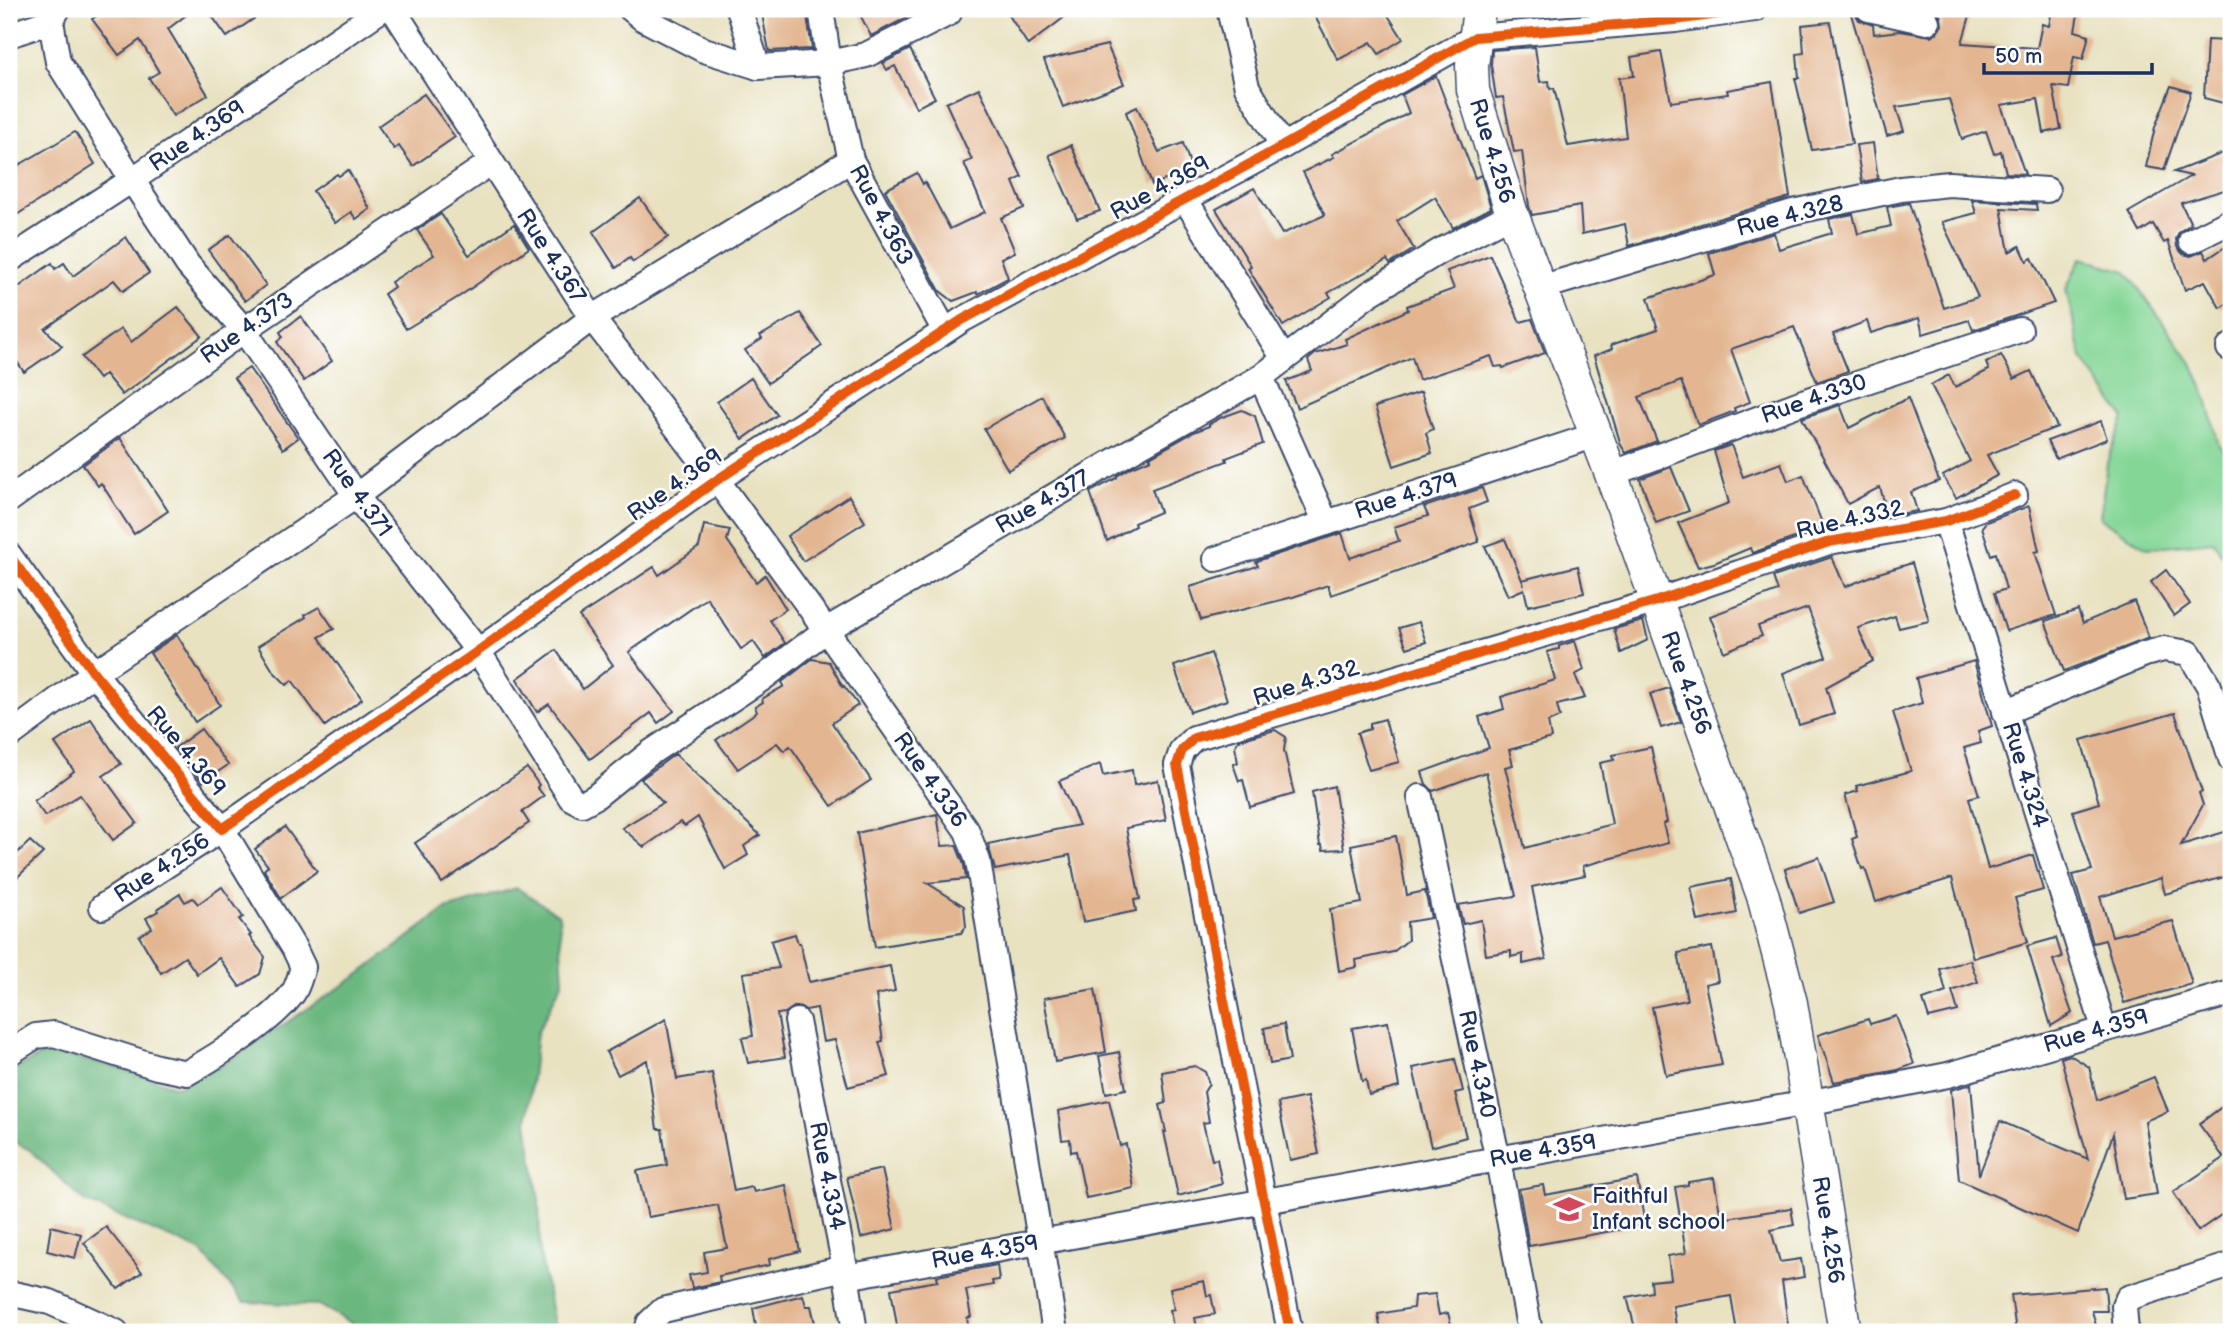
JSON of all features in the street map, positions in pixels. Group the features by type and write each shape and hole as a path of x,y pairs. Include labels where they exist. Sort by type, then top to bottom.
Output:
{"street":[{"name":"Rue 4.369","path":"9,260 132,180 382,9"},
{"name":"Rue 4.367","path":"393,9 592,318 851,160"},
{"path":"631,9 642,18 704,50 758,67 829,63 866,55 949,13"},
{"path":"739,9 758,67"},
{"name":"Rue 4.363","path":"821,9 829,63 851,160 945,331"},
{"path":"1229,9 1247,87 1283,146"},
{"path":"1477,23 1675,20 1755,9"},
{"path":"1868,9 1927,22"},
{"name":"Rue 4.371","path":"55,15 58,62 188,265 244,330 356,496 478,651 571,798 582,804"},
{"path":"9,36 55,15"},
{"name":"Rue 4.369","path":"9,555 94,673 222,829 717,480 962,320 1283,146 1477,23"},
{"name":"Rue 4.256","path":"1477,23 1472,66 1473,90 1512,214 1611,474 1763,896 1791,1003 1845,1332"},
{"name":"Rue 4.373","path":"9,500 244,330 490,163"},
{"name":"Rue 4.328","path":"1540,288 1793,212 1901,189 1949,184 2047,190"},
{"path":"1185,199 1284,359"},
{"name":"Rue 4.377","path":"582,804 650,753 763,678 826,630 1261,377 1369,294 1440,251 1512,214"},
{"path":"2192,241 2231,221"},
{"path":"9,736 94,673 356,496 592,318"},
{"name":"Rue 4.336","path":"592,318 717,480 967,831 978,861 1055,1332"},
{"name":"Rue 4.330","path":"1611,474 1800,402 2020,330"},
{"path":"1261,377 1326,523"},
{"name":"Rue 4.379","path":"1216,559 1596,435"},
{"name":"Rue 4.332","path":"1290,1332 1177,765 1182,750 1194,738 1657,601 1829,542 1946,521 2014,495"},
{"name":"Rue 4.324","path":"1946,521 2104,1028"},
{"path":"2005,712 2145,654 2164,649 2189,653 2209,686 2231,759"},
{"name":"Rue 4.340","path":"1420,797 1498,1160 1530,1332"},
{"path":"9,1053 36,1036 54,1034 157,1067 187,1073 276,1012 295,991 303,967 222,829"},
{"name":"Rue 4.256","path":"102,906 222,829"},
{"name":"Rue 4.359","path":"647,1332 649,1323 663,1310 846,1273 1040,1242 1498,1160 1948,1075 2231,993"},
{"name":"Rue 4.334","path":"797,1021 855,1332"},
{"path":"2126,1332 2124,1306 2129,1298 2231,1265"},
{"path":"9,1293 50,1302 116,1332"}],"green space":[{"path":"2081,258 2126,271 2192,363 2207,399 2219,446 2231,457 2231,567 2213,541 2147,548 2100,518 2107,463 2124,418 2082,358 2066,289"},
{"path":"517,888 559,915 563,981 537,1033 527,1122 539,1200 540,1255 556,1332 351,1332 351,1323 319,1305 244,1302 201,1251 85,1202 30,1150 9,1139 9,1072 48,1052 121,1068 177,1087 224,1064 357,976 446,909"}],"building":[{"path":"107,9 194,9 168,29 208,95 173,116 149,78 159,72 140,40 119,55 92,19"},
{"path":"207,9 268,9 227,37"},
{"path":"761,9 806,9 812,49 769,51"},
{"path":"857,9 902,9 906,18 871,36"},
{"path":"1005,9 1075,9 1028,45"},
{"path":"1311,9 1384,9 1403,39 1379,54 1371,42 1338,60"},
{"path":"1936,9 1972,9 1962,43 2037,48 2042,24 2049,26 2052,9 2079,9 2075,31 2089,35 2083,59 2074,57 2068,88 2053,86 2061,129 2044,133 2038,99 2001,105 2025,174 2006,173 2001,151 1994,154 1986,131 1962,139 1949,99 1896,107 1904,131 1887,136 1851,14 1855,13 1859,20 1873,25 1874,34 1900,31 1931,36 1937,33 1942,25"},
{"path":"1830,22 1852,144 1812,150 1795,78 1799,78 1797,54 1804,53 1802,25"},
{"path":"2207,40 2227,41 2227,75 2223,103 2204,98"},
{"path":"1107,45 1124,84 1063,107 1044,60"},
{"path":"1535,47 1540,82 1549,81 1550,89 1554,88 1568,146 1626,137 1619,78 1634,76 1631,57 1661,52 1671,102 1728,94 1727,90 1772,82 1790,197 1629,246 1625,224 1582,234 1580,206 1532,215 1522,151 1514,152 1503,97 1496,98 1491,65 1492,50"},
{"path":"910,49 935,98 916,108 895,66 887,70 883,63"},
{"path":"1436,76 1475,178 1481,175 1491,208 1453,228 1435,197 1397,221 1414,249 1390,264 1387,260 1328,293 1331,297 1283,326 1216,209 1254,188 1282,234 1325,215 1303,172 1409,113 1402,95"},
{"path":"2171,86 2191,92 2164,170 2146,167 2155,127"},
{"path":"979,88 1022,177 1013,182 1024,208 1001,218 1015,252 1001,258 1008,278 978,294 977,292 953,301 940,291 885,190 917,173 923,184 925,182 950,229 985,212 964,163 972,160 946,103"},
{"path":"424,94 455,137 413,166 399,146 394,149 378,126"},
{"path":"1137,107 1159,152 1183,143 1192,170 1152,185 1126,112"},
{"path":"75,132 95,164 9,220 9,171"},
{"path":"1873,143 1878,179 1862,182 1856,145"},
{"path":"1071,145 1100,211 1077,219 1049,155"},
{"path":"2231,150 2231,188 2181,203 2191,224 2179,232 2176,239 2177,247 2183,254 2191,256 2203,251 2207,259 2231,243 2231,301 2220,308 2205,281 2185,290 2168,241 2164,243 2153,224 2140,232 2129,212 2191,176 2174,172"},
{"path":"348,170 370,209 356,219 351,212 335,223 313,191 337,174 339,176"},
{"path":"640,198 668,237 633,262 630,258 616,268 593,232"},
{"path":"1972,200 2036,204 2037,210 2001,208 2009,252 2020,246 2027,261 2032,258 2054,303 1973,330 1969,320 1923,334 1919,318 1871,333 1867,321 1833,334 1848,371 1817,382 1794,327 1731,349 1750,402 1734,408 1735,411 1698,425 1681,381 1639,397 1657,441 1626,453 1621,445 1594,356 1612,349 1611,345 1658,329 1648,298 1715,275 1709,253 1774,233 1779,249 1832,233 1829,219 1853,214 1858,234 1891,226 1887,207 1909,203 1944,308 1978,297 1942,222 1976,213"},
{"path":"441,214 469,255 514,224 529,248 460,296 406,329 384,294 394,287 391,282 434,255 417,230"},
{"path":"230,235 266,285 245,301 208,250"},
{"path":"126,237 149,273 123,291 114,280 45,329 62,346 24,372 9,350 9,294 52,263 55,269 64,263 73,276"},
{"path":"1490,255 1520,322 1532,319 1545,353 1503,368 1495,367 1491,356 1419,380 1412,357 1297,408 1286,381 1312,371 1308,360 1315,354 1347,344 1345,339 1408,310 1407,306 1454,289 1447,271"},
{"path":"178,307 202,336 122,395 105,374 99,379 82,357 121,329 131,342"},
{"path":"800,313 822,346 768,383 745,350 762,339 760,336"},
{"path":"301,316 332,361 304,381 277,342 283,337 280,332"},
{"path":"2001,355 2014,379 2031,371 2057,427 1987,455 1998,475 1956,498 1943,476 1970,461 1931,385 1949,375 1955,387 1989,370 1986,363"},
{"path":"249,368 298,438 283,449 234,378"},
{"path":"751,378 777,415 743,439 717,402"},
{"path":"1421,392 1433,429 1426,433 1432,453 1394,466 1375,407"},
{"path":"1042,396 1065,438 1008,470 984,429"},
{"path":"1908,398 1939,481 1911,492 1917,511 1888,516 1880,487 1848,504 1802,418 1840,405 1849,428"},
{"path":"1242,410 1255,416 1263,444 1226,458 1227,461 1152,489 1160,512 1134,523 1135,526 1107,541 1090,492 1194,432"},
{"path":"2101,421 2107,439 2056,459 2047,441"},
{"path":"120,438 168,511 134,534 101,483 98,486 83,465"},
{"path":"1731,445 1743,477 1781,463 1788,481 1803,475 1822,523 1818,524 1820,529 1752,553 1750,548 1698,567 1678,523 1729,503 1714,451"},
{"path":"1671,467 1689,511 1656,523 1640,479"},
{"path":"1482,488 1487,502 1469,509 1479,542 1331,595 1328,585 1293,597 1201,620 1190,587 1258,566 1256,562 1260,560 1342,533 1350,558 1399,541 1394,527 1428,516 1424,507"},
{"path":"849,496 865,522 803,561 787,536"},
{"path":"2029,506 2039,551 2035,552 2056,615 2006,631 1994,593 2006,589 1996,553 1991,555 1982,527 1986,522"},
{"path":"704,525 730,530 727,540 756,582 765,575 786,609 770,620 785,643 765,658 753,641 741,649 707,598 629,652 674,711 658,723 651,713 590,759 549,704 537,712 517,679 556,650 583,689 613,665 579,616 654,567 659,575 699,547"},
{"path":"1505,539 1524,585 1522,580 1578,566 1584,593 1528,606 1524,589 1508,596 1485,546"},
{"path":"1832,557 1845,587 1912,563 1929,621 1899,628 1895,616 1858,628 1873,661 1826,687 1834,714 1799,725 1783,673 1826,657 1808,608 1758,626 1762,636 1724,652 1710,616 1778,591 1773,577"},
{"path":"2166,570 2190,604 2174,616 2151,582"},
{"path":"2134,601 2149,638 2064,671 2045,621 2078,610 2083,623"},
{"path":"319,607 334,629 319,637 362,699 325,726 292,680 287,685 273,671 258,646"},
{"path":"1643,621 1648,640 1621,653 1614,629"},
{"path":"1419,622 1426,642 1407,648 1399,628"},
{"path":"177,635 220,705 195,722 150,653"},
{"path":"1575,641 1584,670 1575,675 1585,698 1557,705 1560,717 1548,722 1551,738 1509,750 1513,765 1505,767 1525,848 1612,824 1600,763 1614,760 1613,755 1651,747 1667,822 1663,824 1668,843 1583,866 1585,875 1532,887 1546,959 1523,964 1523,954 1511,957 1511,951 1486,955 1481,920 1463,924 1458,905 1516,896 1486,772 1433,791 1426,784 1422,772 1489,748 1479,717 1504,709 1501,697 1555,680 1547,652"},
{"path":"1211,653 1227,700 1190,712 1174,666"},
{"path":"812,659 829,662 843,687 858,705 832,723 871,780 832,806 790,746 784,751 777,743 738,769 716,740 757,712 755,707 763,702 762,699 784,686 782,682"},
{"path":"1974,661 1992,726 1978,731 1981,743 1964,748 1979,795 1969,798 1988,869 2033,855 2043,890 2015,898 2028,942 1973,958 1952,878 1876,902 1852,839 1857,837 1845,795 1858,791 1856,786 1911,771 1893,712 1922,703 1916,678"},
{"path":"1669,688 1681,722 1661,728 1650,694"},
{"path":"2175,713 2202,792 2199,793 2203,805 2181,845 2231,830 2231,875 2165,894 2161,878 2100,897 2112,936 2173,921 2192,984 2124,1003 2105,940 2093,943 2073,875 2092,870 2073,811 2099,803 2081,740"},
{"path":"91,719 121,764 103,776 137,823 113,840 80,795 45,816 34,801 74,771 55,743"},
{"path":"1385,719 1399,762 1369,770 1357,733 1370,729 1370,723"},
{"path":"201,729 228,765 203,782 175,748"},
{"path":"1275,730 1286,737 1284,750 1294,794 1250,807 1243,780 1239,781 1233,764 1238,763 1235,746 1239,740"},
{"path":"675,754 760,835 744,846 748,855 725,869 698,817 685,826 680,822 644,847 622,828 663,803 641,779"},
{"path":"1100,764 1103,776 1132,770 1134,785 1158,780 1166,820 1126,828 1140,899 1134,900 1136,911 1083,922 1070,855 995,870 988,844 1079,825 1059,781"},
{"path":"527,768 544,796 522,812 529,823 442,883 415,843"},
{"path":"1334,786 1344,849 1323,850 1312,792"},
{"path":"937,814 942,846 956,845 966,879 927,883 964,906 966,927 961,933 875,947 857,833"},
{"path":"285,827 317,871 281,898 264,870 268,866 255,849"},
{"path":"1396,836 1407,895 1425,891 1431,918 1407,922 1408,940 1393,952 1356,960 1357,967 1339,971 1330,909 1362,903 1351,845"},
{"path":"30,841 43,853 9,885 9,861"},
{"path":"1819,857 1834,902 1799,913 1785,869"},
{"path":"1731,879 1737,913 1698,921 1691,887"},
{"path":"222,887 243,917 239,919 251,935 249,936 265,957 260,974 240,987 219,958 197,974 185,957 161,973 139,936 152,928 146,918 180,894 185,902 193,898 198,904"},
{"path":"795,934 800,943 809,982 890,966 895,991 876,995 883,1041 879,1042 889,1076 848,1087 835,1040 823,1042 817,1008 806,1010 794,1007 785,1013 777,1014 785,1057 748,1063 742,1038 753,1036 743,973 779,968 771,941"},
{"path":"2056,938 2062,957 2053,960 2072,1013 2051,1026 2027,946"},
{"path":"1712,947 1718,981 1705,984 1722,1065 1666,1075 1652,1007 1687,1000 1678,953"},
{"path":"1970,960 1978,982 1952,991 1958,1011 1929,1018 1923,1000 1946,992 1940,969"},
{"path":"1095,989 1106,1052 1055,1062 1044,998"},
{"path":"1896,1016 1914,1064 1898,1070 1834,1082 1818,1035 1868,1019 1870,1024"},
{"path":"666,1019 677,1079 712,1073 734,1191 752,1187 754,1192 786,1185 800,1251 769,1259 770,1265 719,1276 720,1282 692,1288 689,1275 707,1272 704,1252 727,1248 718,1205 648,1217 637,1171 667,1165 662,1129 657,1129 647,1060 618,1075 606,1052"},
{"path":"1388,1022 1399,1087 1369,1095 1366,1080 1362,1081 1352,1028"},
{"path":"1284,1024 1290,1060 1270,1064 1264,1028"},
{"path":"1119,1052 1126,1089 1106,1093 1099,1056"},
{"path":"2070,1055 2089,1067 2097,1100 2154,1077 2168,1111 2145,1121 2157,1194 2124,1199 2113,1134 2078,1233 1959,1180 1951,1090 1971,1084 1979,1175 2000,1121 2088,1159 2061,1058"},
{"path":"1455,1059 1463,1091 1455,1093 1466,1137 1431,1147 1413,1068"},
{"path":"1195,1066 1205,1072 1209,1084 1204,1092 1209,1122 1203,1123 1212,1160 1217,1159 1222,1184 1178,1196 1160,1105 1166,1103 1162,1072"},
{"path":"1307,1097 1319,1154 1290,1160 1278,1103"},
{"path":"1109,1100 1120,1146 1126,1144 1134,1188 1086,1198 1076,1151 1071,1152 1070,1139 1062,1140 1058,1111"},
{"path":"2231,1100 2231,1208 2198,1231 2173,1192 2224,1158 2199,1124"},
{"path":"882,1169 895,1229 861,1238 847,1177"},
{"path":"1637,1178 1645,1225 1529,1246 1519,1189 1543,1185 1545,1195"},
{"path":"1714,1178 1721,1219 1791,1208 1794,1225 1771,1230 1780,1262 1801,1259 1804,1277 1782,1281 1789,1332 1737,1332 1731,1296 1673,1306 1677,1332 1636,1332 1627,1297 1652,1292 1651,1281 1671,1279 1668,1256 1686,1253 1675,1187"},
{"path":"51,1226 81,1234 75,1258 47,1251"},
{"path":"106,1227 142,1272 118,1289 84,1243"},
{"path":"997,1265 999,1280 992,1281 993,1285 966,1290 971,1317 967,1318 969,1332 898,1332 891,1289 938,1281 937,1276"},
{"path":"1204,1281 1207,1296 1211,1295 1215,1314 1195,1318 1198,1332 1174,1332 1170,1288"},
{"path":"2105,1287 2107,1311 2092,1311 2097,1329 2016,1332 2011,1295"},
{"path":"1435,1294 1439,1315 1448,1313 1453,1332 1381,1332 1378,1314 1413,1308 1414,1296"},
{"path":"803,1295 806,1306 811,1306 817,1332 757,1332 753,1308"}],"cycle path":[{"path":"9,555 94,673 222,829 717,480 962,320 1283,146 1475,37 1675,20 1755,9"},
{"path":"1290,1332 1177,765 1182,750 1194,738 1657,601 1829,542 1946,521 2015,495"}],"place":[{"name":"Faithful Infant school","path":"1569,1209"}]}
